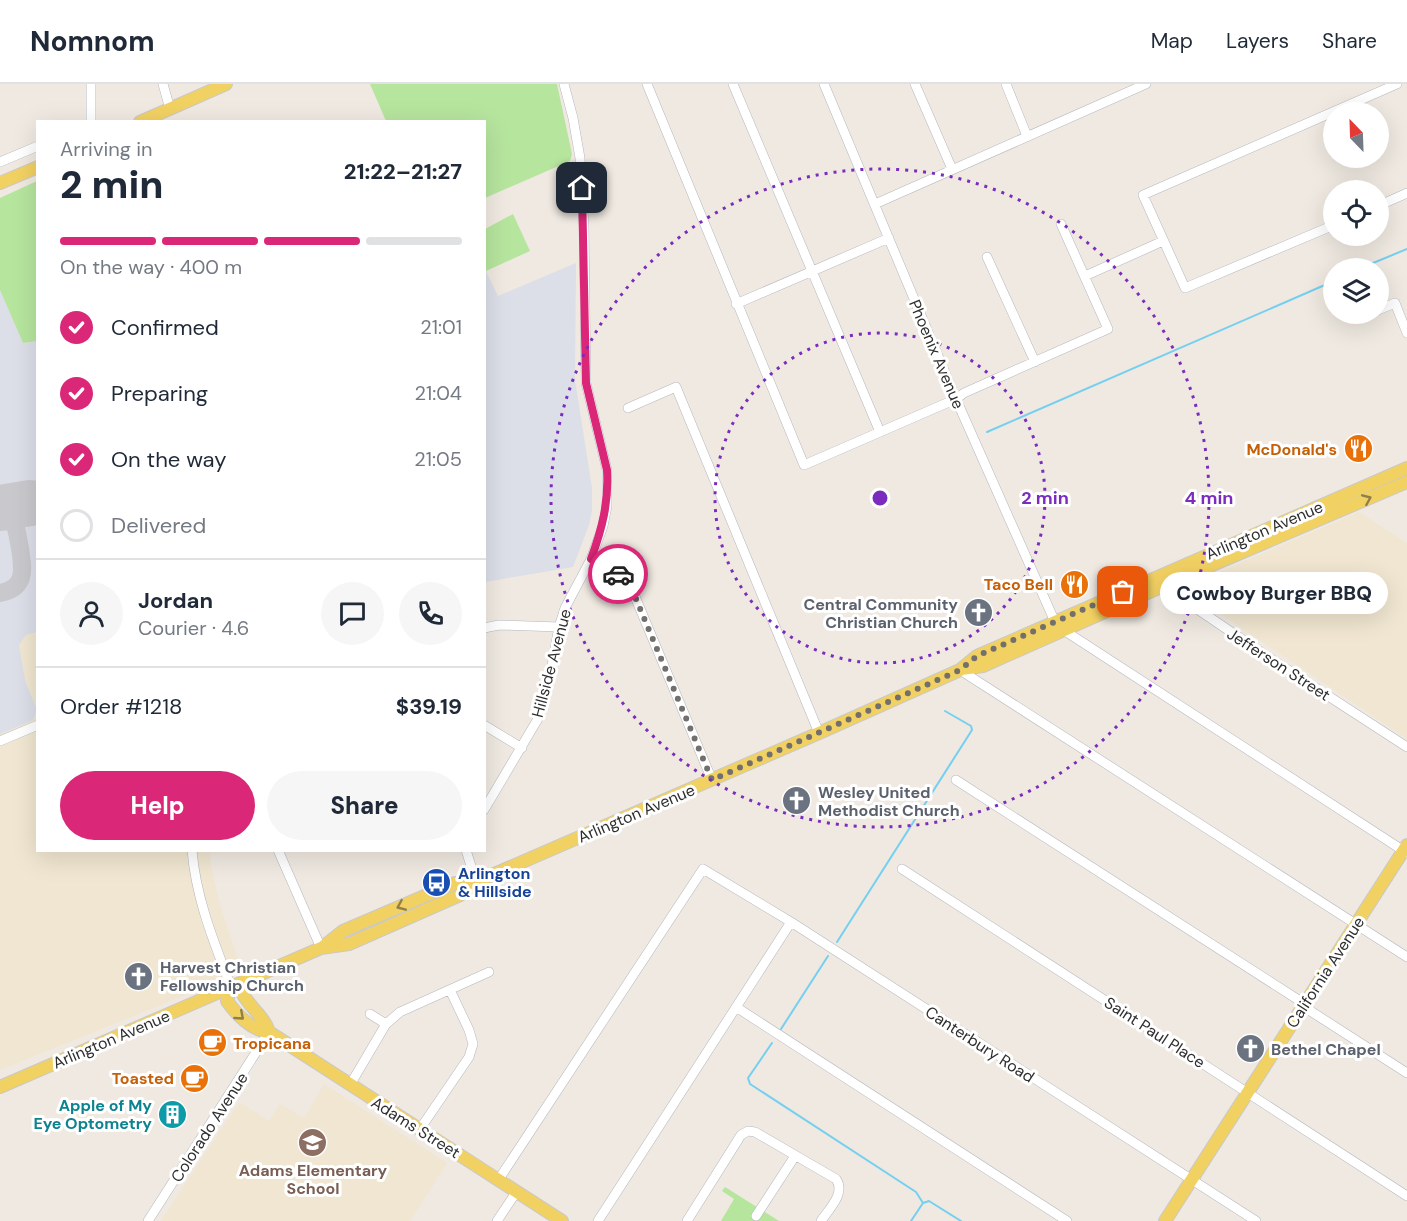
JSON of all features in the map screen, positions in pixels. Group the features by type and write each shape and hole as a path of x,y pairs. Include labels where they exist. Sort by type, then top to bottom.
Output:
{"main road":[{"path":"145,120 226,84"},
{"path":"0,183 36,168"},
{"name":"Arlington Avenue","path":"0,1087 321,948 343,931 444,887 455,883 476,882 960,670 977,656 1060,627 1407,468"},
{"name":"Arlington Avenue","path":"1158,582 1184,577 1407,482"},
{"name":"California Avenue","path":"1165,1221 1303,1005 1406,850"},
{"name":"Adams Street","path":"231,987 227,1000 236,1014 254,1027 270,1032 562,1221"}],"street":[{"path":"91,120 92,84"},
{"path":"163,84 170,109"},
{"name":"Hillside Avenue","path":"486,807 539,717 565,608 591,559 603,526 608,483 607,470 586,383 584,228 580,158 564,84"},
{"path":"647,84 804,465 956,399 964,393 1108,329 1061,224"},
{"path":"734,84 880,432"},
{"name":"Phoenix Avenue","path":"824,84 956,399 1060,627"},
{"path":"915,84 951,169"},
{"path":"1006,84 1027,136"},
{"path":"875,204 1146,84"},
{"path":"1323,230 1185,288 1143,195 1397,84"},
{"path":"0,162 36,147"},
{"path":"1389,201 1407,193"},
{"path":"736,304 889,238"},
{"path":"1084,276 1163,241"},
{"path":"987,257 1035,362"},
{"path":"1389,305 1395,303 1407,333"},
{"path":"628,408 676,387 819,733"},
{"path":"591,559 628,580 712,780"},
{"path":"1178,596 1176,585 1184,577"},
{"name":"Jefferson Street","path":"1158,582 1262,654 1407,747"},
{"path":"486,628 499,625 559,627"},
{"path":"1060,627 1406,850"},
{"path":"960,670 1407,957"},
{"path":"0,741 36,726"},
{"path":"486,726 522,748"},
{"path":"956,780 1407,1073"},
{"path":"192,852 194,878 201,906 231,987"},
{"path":"279,852 321,948"},
{"path":"467,852 476,882"},
{"name":"Canterbury Road","path":"499,1179 703,869 791,922 1257,1221"},
{"name":"Saint Paul Place","path":"902,869 1407,1196"},
{"path":"598,1221 791,922"},
{"path":"350,1085 386,1024 400,1012 489,972"},
{"path":"420,1129 469,1057 473,1044 469,1030 450,990"},
{"path":"736,1007 1067,1221"},
{"path":"370,1014 386,1024"},
{"name":"Colorado Avenue","path":"148,1221 270,1032"},
{"path":"687,1221 741,1135 748,1131 755,1132 836,1179 840,1185 840,1192 821,1221"},
{"path":"756,1216 795,1156"},
{"path":"497,1221 517,1191"}],"shaded area":[{"path":"576,263 575,380 592,488 592,511 573,567 486,582 486,271 498,296"},
{"path":"0,290 23,343 36,341 36,632 26,635 19,645 25,680 36,712 33,720 0,734"},
{"path":"1359,512 1407,543 1407,739 1182,588"},
{"path":"36,632 36,708 25,680 19,645 26,635"},
{"path":"36,712 36,852 210,852 211,867 220,905 242,972 0,1070 0,734 33,720"},
{"name":"Adams Elementary School","path":"324,1084 447,1163 410,1221 161,1221 239,1102 269,1121 280,1104 304,1118"}],"green space":[{"path":"370,84 557,84 572,154 570,161 486,198 486,120 386,120"},
{"path":"36,181 36,341 23,343 0,290 0,198"},
{"path":"513,214 530,251 486,271 486,228"},
{"path":"725,1187 779,1221 721,1221 734,1199 722,1191"}],"waterway":[{"path":"1385,258 1407,249"},
{"path":"987,432 1323,286"},
{"path":"837,942 972,730 971,726 945,711"},
{"path":"781,1029 828,956"},
{"path":"772,1043 748,1078 750,1084 916,1192 923,1203"},
{"path":"911,1221 923,1203 929,1201 961,1221"}],"taxiway":[{"path":"0,512 13,522 22,563 19,582 15,587 0,593"}],"runway":[{"path":"0,508 30,503"}],"way so far":[{"path":"618,574 628,580 712,780 960,670 977,656 1123,592"}],"place":[{"name":"McDonald's","path":"1358,449"},
{"name":"Taco Bell","path":"1074,584"},
{"name":"Cowboy Burger BBQ","path":"1123,592"},
{"name":"Central Community Christian Church","path":"979,613"},
{"name":"Wesley United Methodist Church","path":"797,801"},
{"name":"Arlington & Hillside","path":"437,882"},
{"name":"Harvest Christian Fellowship Church","path":"139,976"},
{"name":"Tropicana","path":"212,1043"},
{"name":"Bethel Chapel","path":"1250,1049"},
{"name":"Toasted","path":"195,1078"},
{"name":"Apple of My Eye Optometry","path":"173,1114"},
{"name":"Adams Elementary School","path":"313,1142"}],"route":[{"path":"582,188 586,383 607,470 608,483 603,526 591,559 618,574"}]}
